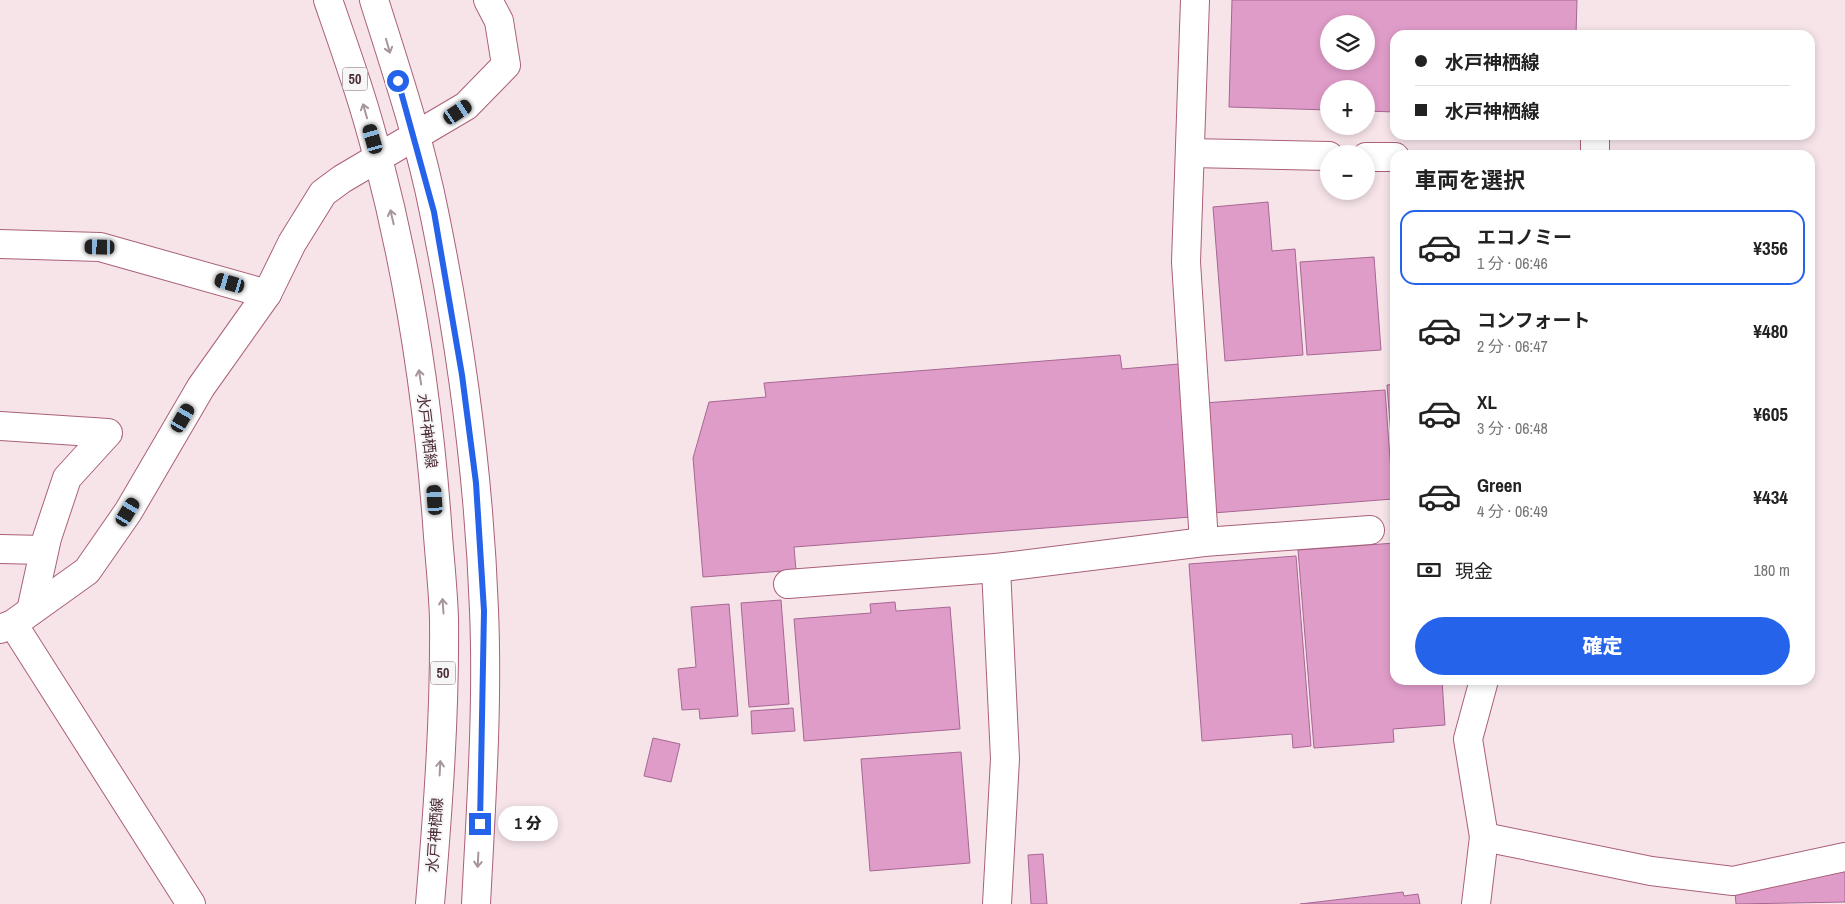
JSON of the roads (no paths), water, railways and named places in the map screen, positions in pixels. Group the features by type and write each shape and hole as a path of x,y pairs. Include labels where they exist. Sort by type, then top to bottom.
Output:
{"street":[{"name":"水戸神栖線","path":"328,0 356,82 378,158 400,251 431,442 443,607 442,709 437,824 430,904"},
{"path":"374,0 415,135 434,212 462,375 476,483 484,611 484,729 476,904"},
{"path":"15,621 87,571 128,512 201,387 267,294 292,243 323,194 342,179 466,106 506,65 498,21 488,0"},
{"path":"1195,0 1186,262 1204,542"},
{"path":"1190,153 1320,156"},
{"path":"1375,157 1390,158"},
{"path":"0,244 100,247 267,294"},
{"path":"0,426 108,433 67,478 44,550 15,621"},
{"path":"788,584 996,568 1204,542 1370,530"},
{"path":"0,549 44,550"},
{"path":"996,568 1005,760 998,904"},
{"path":"15,621 191,904"},
{"path":"1476,904 1484,837 1468,739 1483,685"},
{"path":"1484,837 1651,871 1733,881 1845,857"}]}
